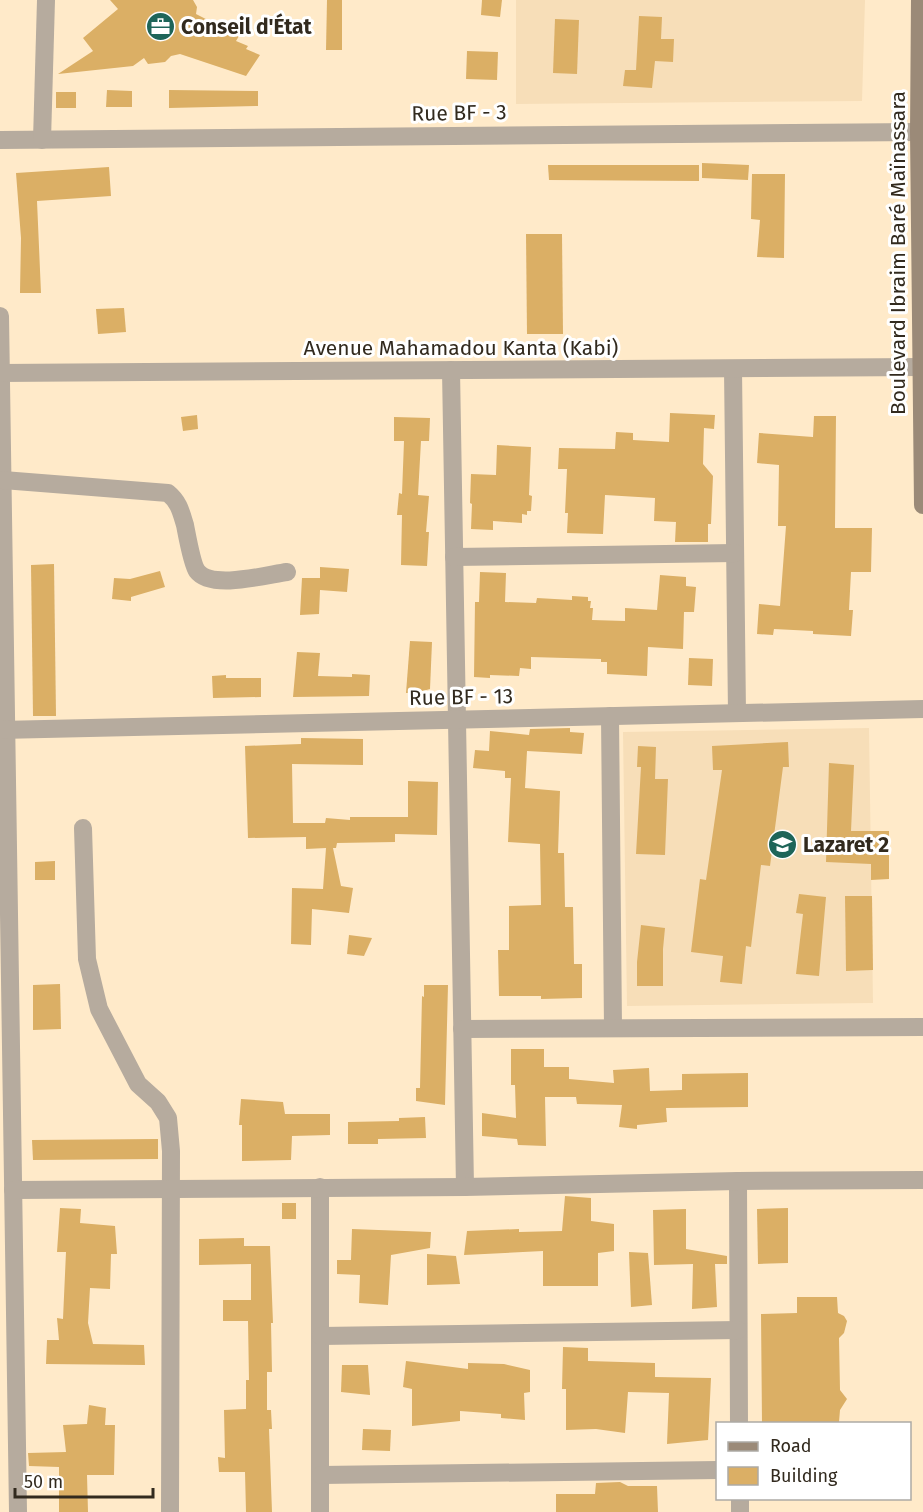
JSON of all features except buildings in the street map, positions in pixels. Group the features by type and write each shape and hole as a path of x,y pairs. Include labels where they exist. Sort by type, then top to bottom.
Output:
{"main road":[{"name":"Boulevard Ibraim Baré Maïnassara","path":"920,0 923,505"}],"street":[{"path":"42,140 46,0"},
{"name":"Rue BF - 3","path":"0,140 919,132"},
{"path":"0,316 3,480 5,1048 13,1190 9,1468 18,1512"},
{"name":"Avenue Mahamadou Kanta (Kabi)","path":"0,373 922,367"},
{"path":"733,369 737,714"},
{"path":"451,370 465,1187"},
{"path":"3,480 168,493 176,500 182,513 196,570 206,578 224,581 287,572"},
{"path":"454,557 735,553"},
{"name":"Rue BF - 13","path":"3,730 923,709"},
{"path":"610,716 612,1028"},
{"path":"83,828 87,959 99,1009 138,1084 158,1102 168,1118 171,1151 169,1189 170,1512"},
{"path":"462,1029 923,1028"},
{"path":"13,1190 465,1187 738,1181 923,1180"},
{"path":"738,1181 739,1422"},
{"path":"320,1187 320,1512"},
{"path":"321,1336 738,1330"},
{"path":"321,1475 716,1470"}],"shaded area":[{"path":"516,0 865,0 862,101 516,104"},
{"path":"869,728 873,1003 627,1006 623,732"}],"place":[{"name":"Conseil d'État","path":"160,27"},
{"name":"Lazaret 2","path":"782,845"}]}
